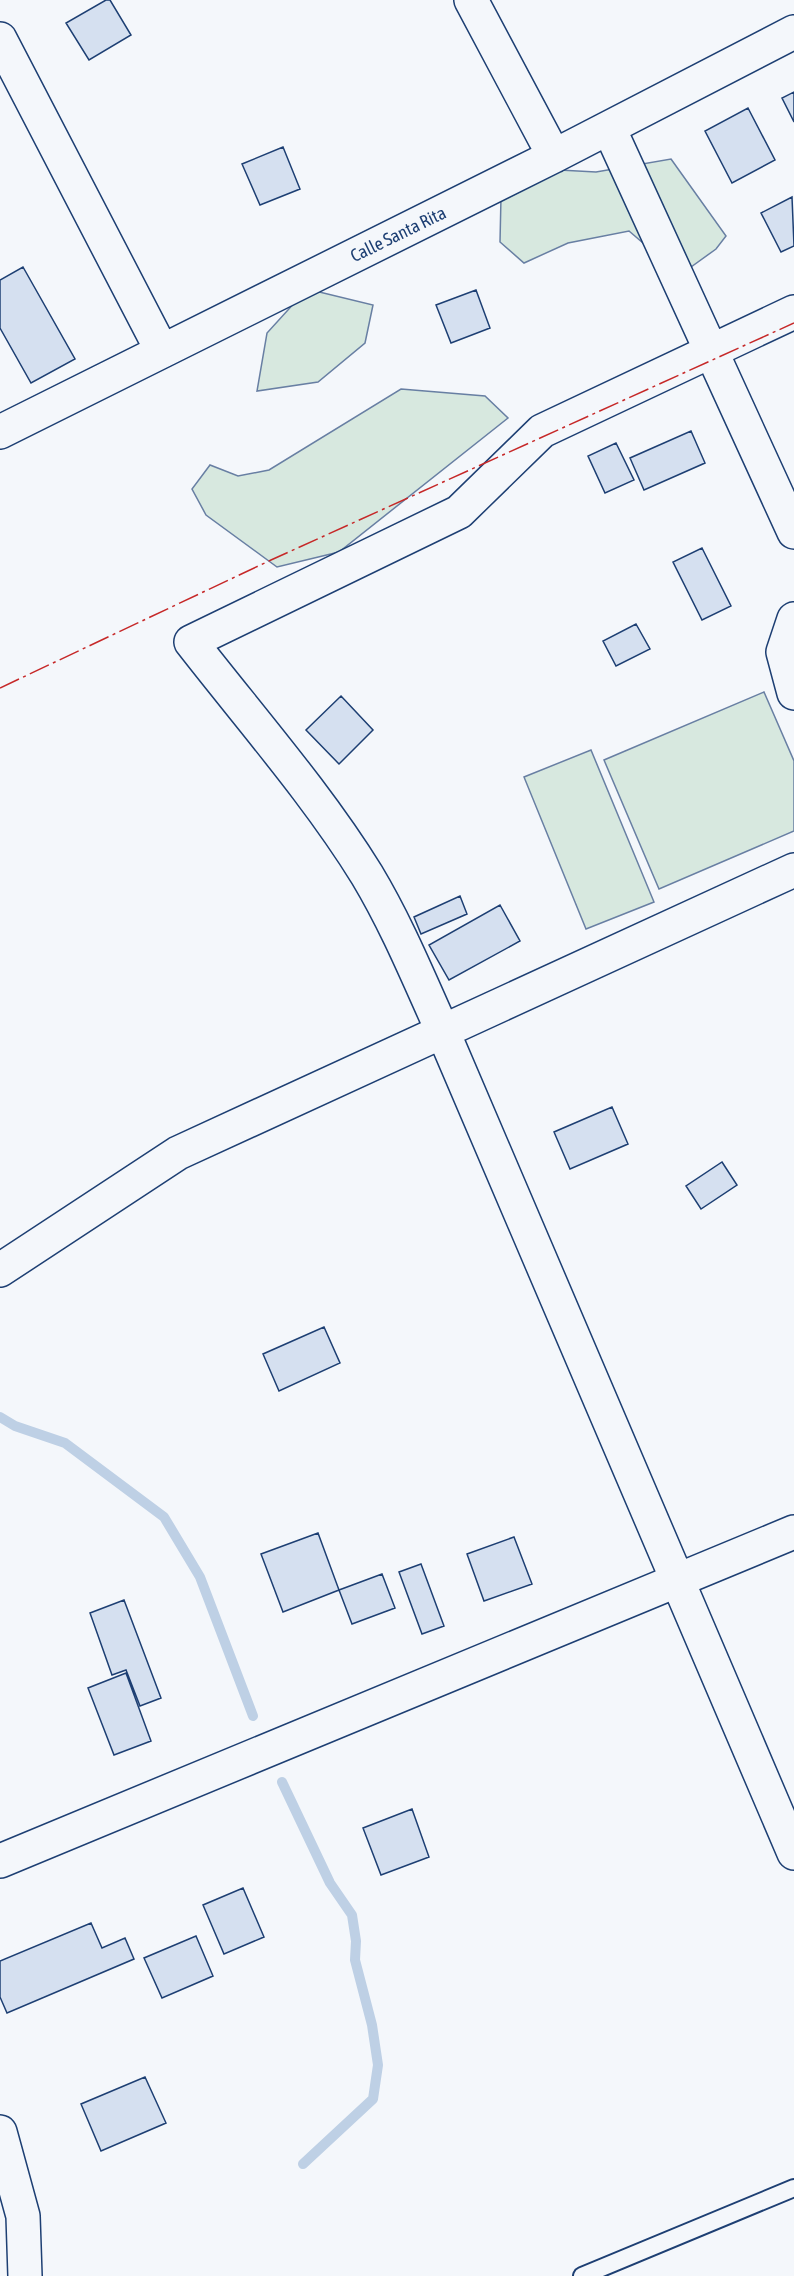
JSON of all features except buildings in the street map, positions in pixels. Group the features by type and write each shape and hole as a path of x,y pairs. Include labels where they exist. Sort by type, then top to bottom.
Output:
{"street":[{"path":"471,0 554,156"},
{"name":"Calle Santa Rita","path":"0,432 554,156 794,32"},
{"path":"0,39 162,351"},
{"path":"609,128 794,532"},
{"path":"794,312 542,431 459,512 191,642 334,827 367,876 443,1032 794,1853"},
{"path":"794,619 783,652 794,693"},
{"path":"0,1270 178,1153 794,870"},
{"path":"0,1862 794,1532"},
{"path":"0,2132 23,2216 25,2276"}],"lane":[{"path":"582,2276 794,2188"}],"shaded area":[{"path":"671,159 726,236 716,249 691,267 664,261 629,231 568,243 524,263 500,242 501,197 541,169 596,172"},
{"path":"307,289 373,305 365,343 318,382 257,391 267,333"},
{"path":"401,389 485,396 508,418 339,552 277,567 206,515 192,489 210,465 238,476 269,470"},
{"path":"764,692 794,761 794,831 659,889 604,760"},
{"path":"591,750 654,902 586,929 524,777"}],"waterway":[{"path":"0,1417 15,1426 65,1443 164,1517 200,1577 253,1716"},
{"path":"282,1782 330,1883 352,1915 356,1941 355,1960 372,2025 378,2065 373,2099 303,2164"}],"power":[{"path":"0,688 271,560 794,323"}]}
